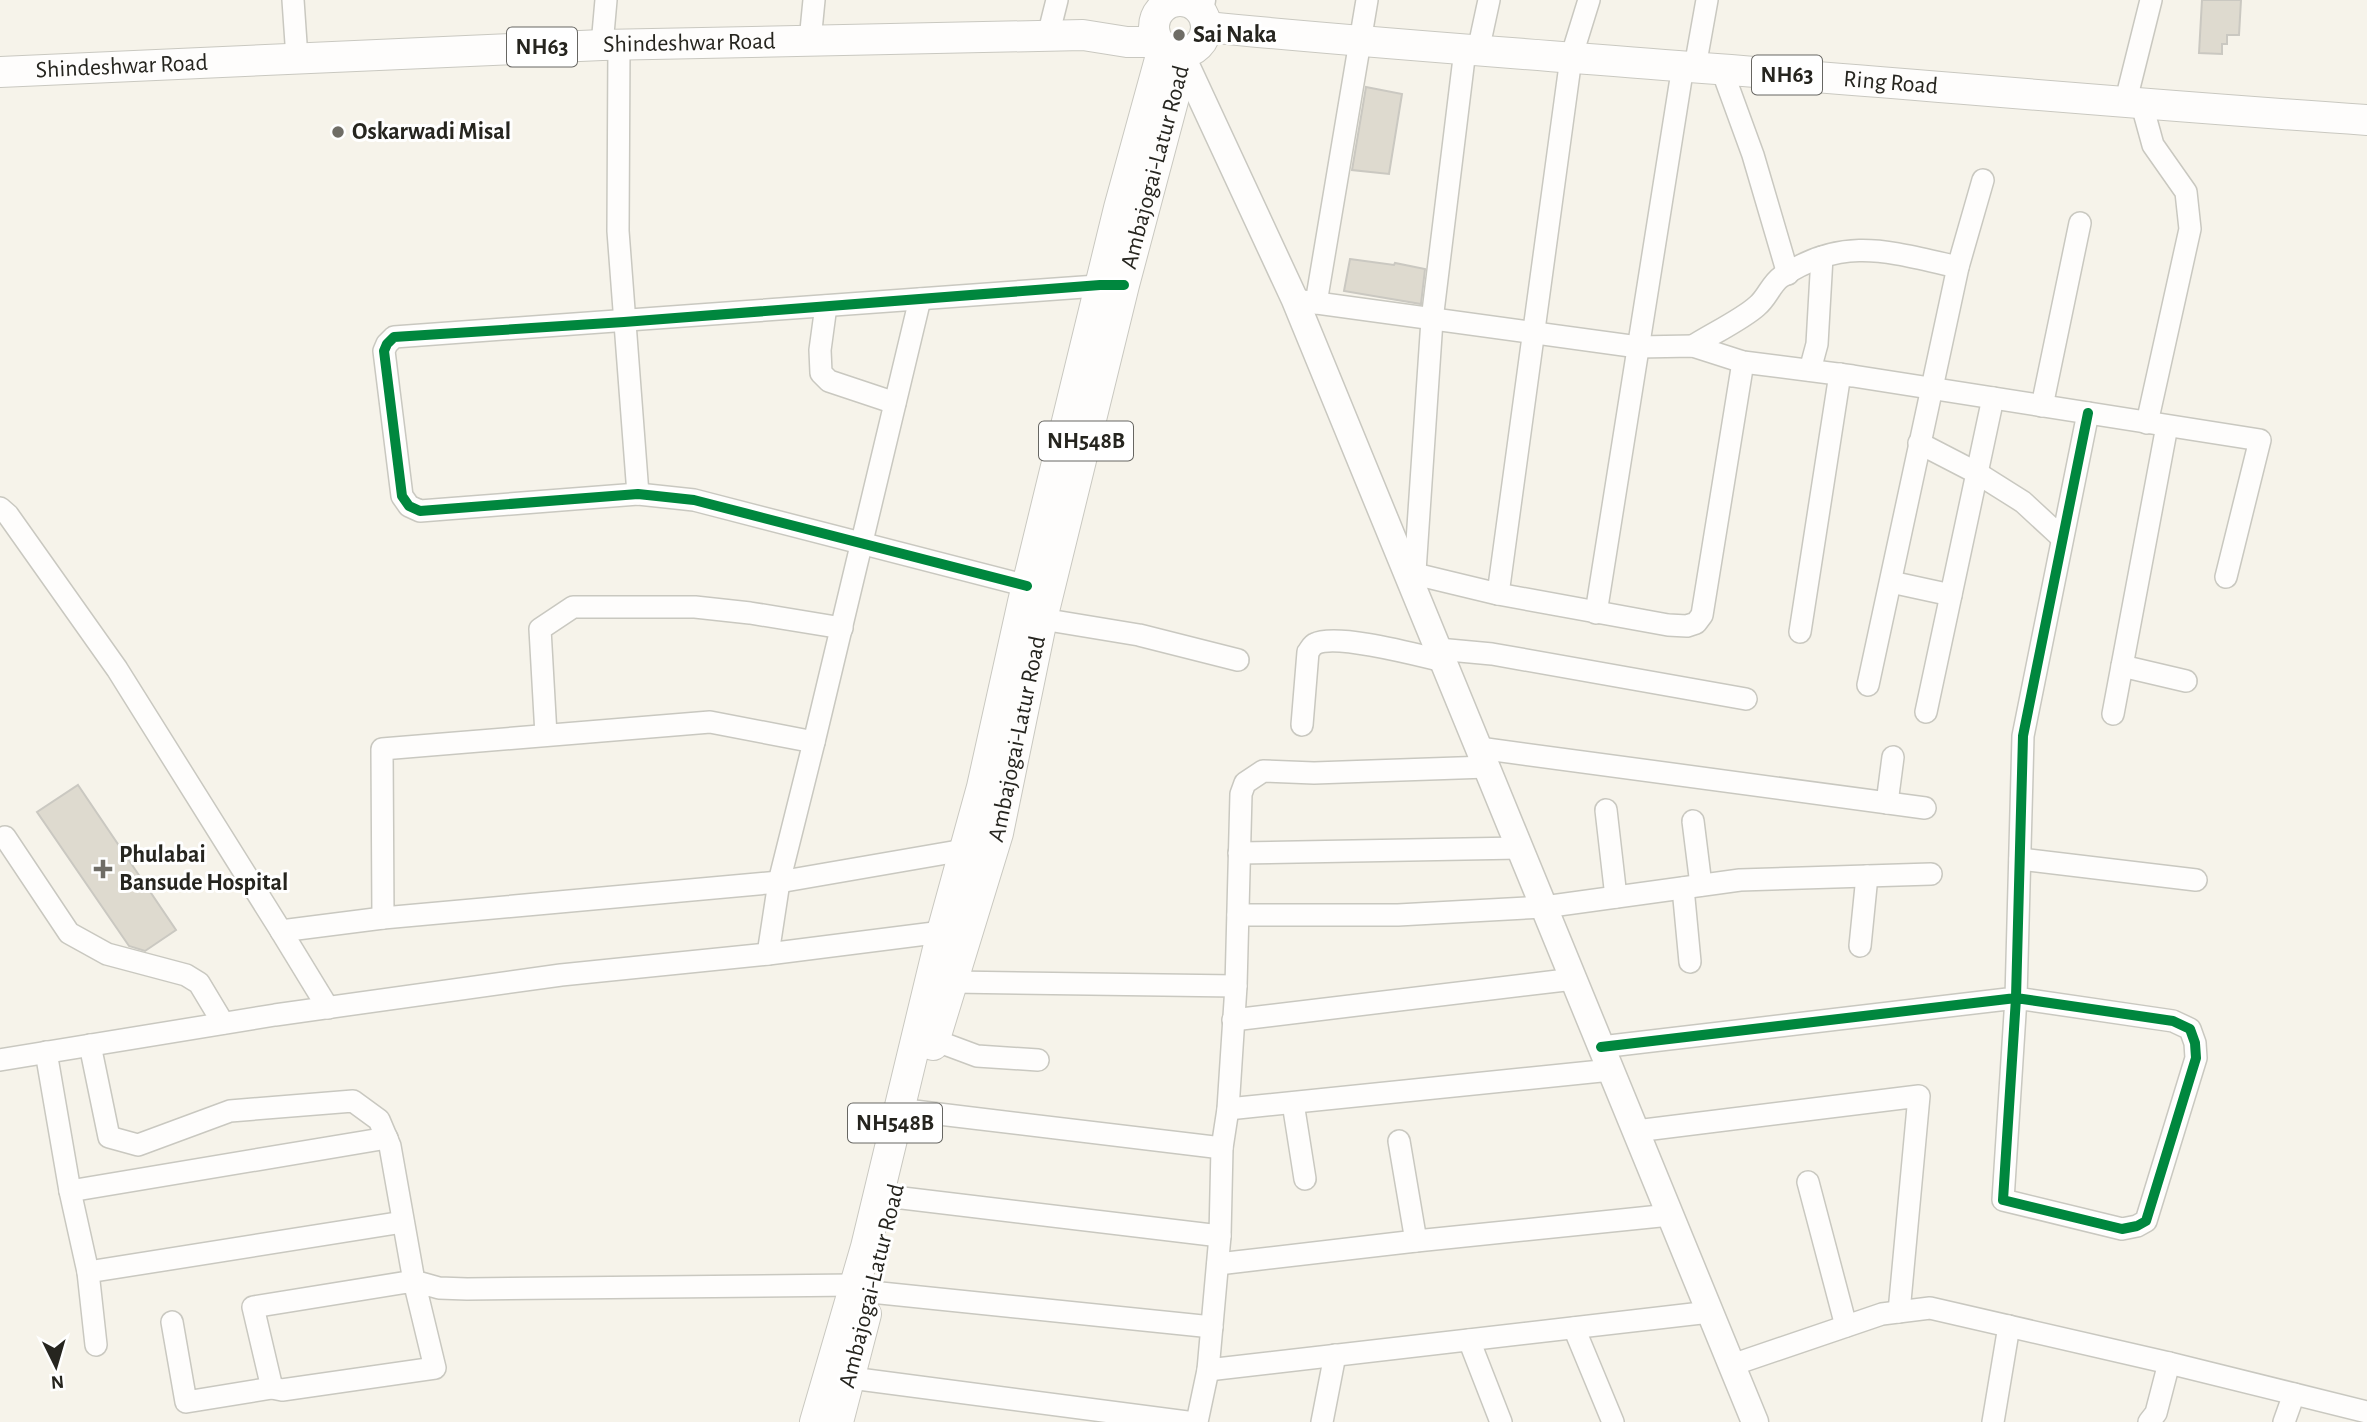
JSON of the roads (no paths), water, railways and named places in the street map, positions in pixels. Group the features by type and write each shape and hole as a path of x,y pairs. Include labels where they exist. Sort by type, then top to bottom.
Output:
{"highway":[{"path":"1168,32 1183,1 1203,12"},
{"name":"Ring Road","path":"1203,12 1360,42 2133,104 2367,120"},
{"name":"Ambajogai-Latur Road","path":"838,1422 850,1378 863,1289 894,1197 934,1040 953,982 977,854 998,833 1112,285 1168,32 1196,47 1204,38 1203,12"},
{"name":"Shindeshwar Road","path":"0,72 610,45 1168,32"},
{"name":"NH548B","path":"815,1422 863,1289 942,932 977,854 982,787 1027,586 1112,285"}],"main road":[{"path":"1168,32 1306,301 1441,655 1755,1422"}],"street":[{"path":"293,0 297,58"},
{"path":"606,0 618,231 638,494"},
{"path":"810,41 814,0"},
{"path":"1048,36 1057,0"},
{"path":"1367,0 1306,301 1638,348 1693,346 1743,362 1840,374 2260,440 2226,577"},
{"path":"1489,0 1472,50 1432,320 1414,582 1498,594 1595,613 1687,626 1696,623 1702,615 1743,362"},
{"path":"1498,594 1571,58 1589,0"},
{"path":"1595,613 1638,348 1700,68 1707,0"},
{"path":"2113,714 2190,229 2186,192 2163,162 2133,104 2151,0"},
{"path":"1700,68 1753,155 1787,274"},
{"path":"1868,685 1958,267 1983,180"},
{"path":"2042,406 2080,223"},
{"path":"1693,346 1757,307 1779,279 1822,257 1843,250 1886,251 1958,267"},
{"path":"1810,370 1817,344 1822,257"},
{"path":"1027,586 694,500 638,494 420,511 409,506 402,496 384,363 387,344 394,337 1112,285"},
{"path":"768,954 779,882 920,299"},
{"path":"826,306 820,350 821,373 829,381 895,403"},
{"path":"1800,632 1840,374"},
{"path":"1926,712 1993,398"},
{"path":"1228,1109 1293,1103 2016,998 2173,1021 2190,1028 2196,1058 2146,1221 2122,1229 2003,1200 2016,998 2022,736 2088,413"},
{"path":"1919,443 1977,473 2023,502 2062,538"},
{"path":"0,508 8,515 117,669 328,1007"},
{"path":"1891,582 1951,595"},
{"path":"546,735 540,629 573,607 695,607 842,628"},
{"path":"1042,618 1139,635 1238,660"},
{"path":"1302,725 1308,652 1314,644 1327,641 1353,642 1441,655 1492,654 1746,699"},
{"path":"2122,666 2186,681"},
{"path":"383,918 382,749 710,722 814,742"},
{"path":"1888,803 1894,757"},
{"path":"1197,1422 1208,1370 1218,1264 1223,1148 1236,986 1241,794 1245,783 1263,771 1314,773 1483,758 1925,808"},
{"path":"1606,810 1616,897"},
{"path":"1690,962 1693,821"},
{"path":"5,836 69,933 107,954 186,975 199,983 223,1023"},
{"path":"1239,852 1520,848"},
{"path":"281,931 383,918 779,882 977,854"},
{"path":"2020,859 2196,880"},
{"path":"1238,915 1398,915 1544,907 1740,880 1931,874"},
{"path":"1860,946 1867,876"},
{"path":"0,1060 328,1007 561,975 768,954 942,932"},
{"path":"1233,1020 1574,979"},
{"path":"953,982 1236,986"},
{"path":"934,1040 977,1056 1038,1060"},
{"path":"90,1045 109,1137 138,1144 230,1111 353,1101 379,1120 387,1138 414,1281 435,1368 282,1390 272,1388 186,1402 172,1322"},
{"path":"46,1052 69,1191 88,1272 96,1345"},
{"path":"1636,1131 1919,1096 1899,1312"},
{"path":"1293,1103 1305,1179"},
{"path":"915,1111 1223,1148"},
{"path":"69,1191 387,1138"},
{"path":"1399,1141 1416,1241"},
{"path":"1808,1182 1846,1326"},
{"path":"894,1197 1220,1236"},
{"path":"1218,1264 1670,1215"},
{"path":"88,1272 403,1222"},
{"path":"272,1388 253,1307 414,1281 439,1288 467,1289 863,1289 1212,1326"},
{"path":"1732,1365 1882,1314 1930,1308 2367,1412"},
{"path":"1208,1370 1710,1312"},
{"path":"1993,1422 2009,1326"},
{"path":"1574,1328 1614,1422"},
{"path":"1469,1340 1501,1422"},
{"path":"1322,1422 1335,1356"},
{"path":"2149,1422 2156,1413 2169,1363"},
{"path":"850,1378 1187,1422"},
{"path":"2284,1422 2294,1394"}],"place":[{"name":"Sai Naka","path":"1179,35"},
{"name":"Oskarwadi Misal","path":"338,132"},
{"name":"Phulabai Bansude Hospital","path":"103,869"}]}
